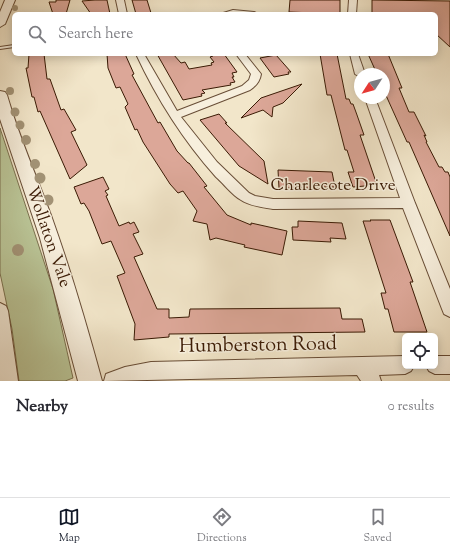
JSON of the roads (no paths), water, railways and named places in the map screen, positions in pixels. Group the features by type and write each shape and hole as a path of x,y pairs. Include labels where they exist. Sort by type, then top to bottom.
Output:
{"street":[{"path":"120,0 123,12"},
{"path":"352,12 353,0"},
{"path":"0,24 6,2"},
{"name":"Charlecote Drive","path":"141,56 151,77 175,116 201,150 244,196 252,200 273,204 408,203"},
{"path":"175,116 246,88 252,83 255,80 256,74 242,56"},
{"path":"355,56 358,68"},
{"name":"Wollaton Vale","path":"0,95 7,121 42,217 68,295 90,381"},
{"path":"372,104 408,203 450,309"},
{"path":"0,311 9,381"},
{"name":"Humberston Road","path":"113,381 125,376 152,371 402,365"},
{"path":"438,365 450,365"},
{"path":"362,366 372,381"}],"lane":[{"path":"0,48 12,46"}]}
